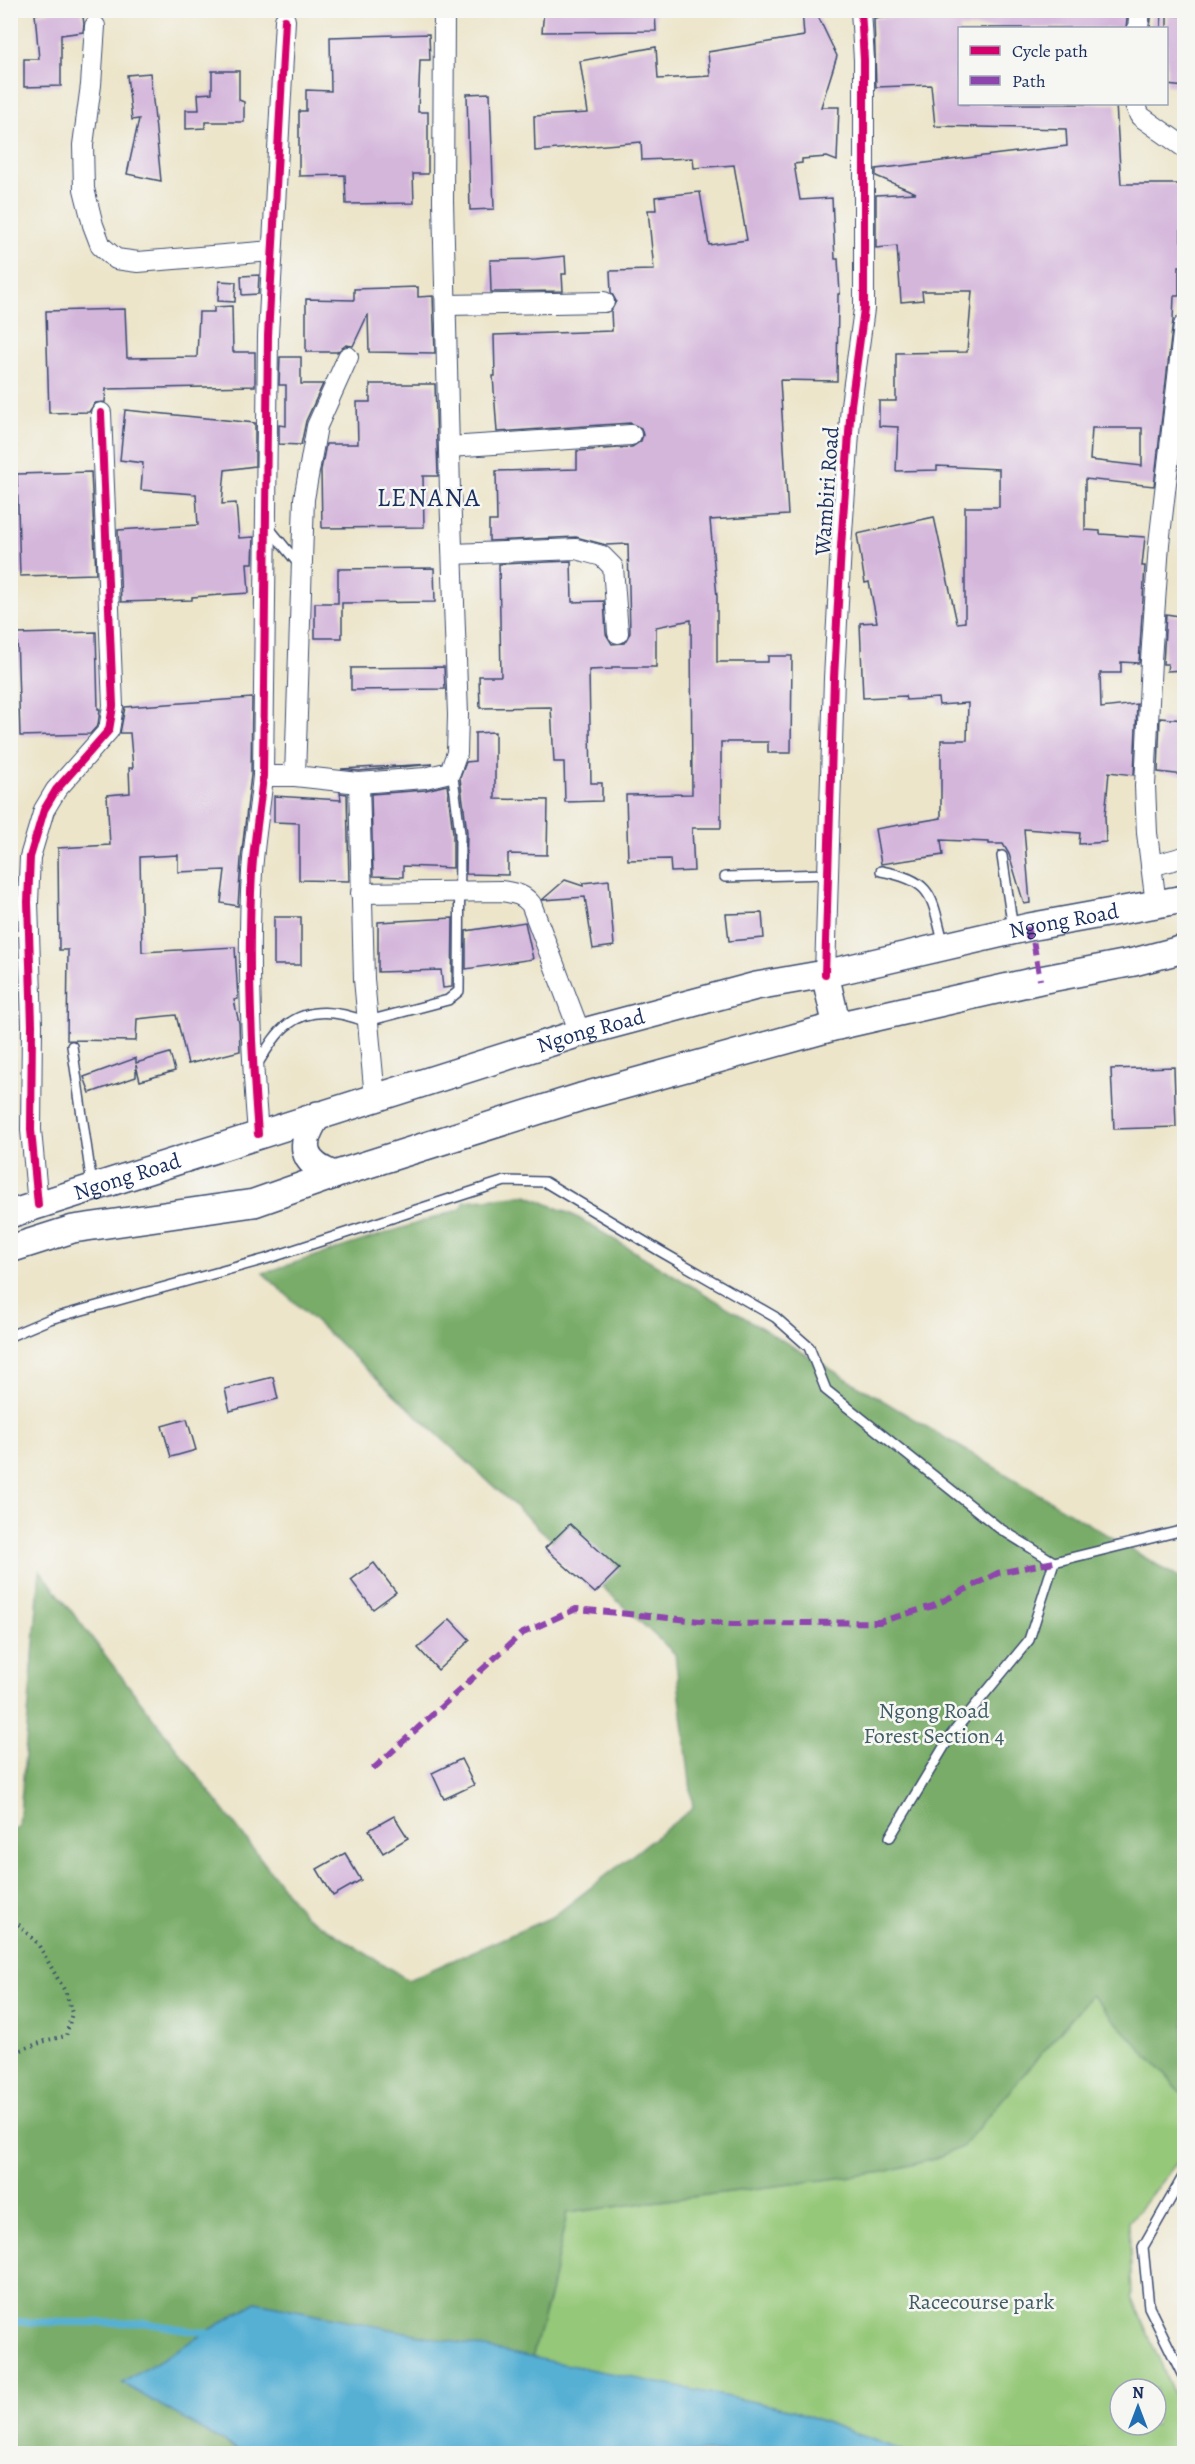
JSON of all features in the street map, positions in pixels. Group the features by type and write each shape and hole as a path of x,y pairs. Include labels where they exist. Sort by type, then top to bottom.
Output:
{"main road":[{"name":"Ngong Road","path":"10,1214 580,1033 756,987 825,974 1013,931 1185,899"},
{"name":"Ngong Road","path":"10,1249 73,1229 254,1203 334,1175 581,1097 837,1026 1040,980 1181,953"},
{"path":"825,974 837,1026"},
{"path":"318,1115 308,1129 305,1150 309,1160 319,1169 334,1175"}],"street":[{"path":"263,776 295,776 359,783 425,778 450,772 457,753 458,715 443,179 444,10"},
{"path":"1138,27 1140,10"},
{"name":"Wambiri Road","path":"825,974 834,678 841,547 851,405 864,309 863,11"},
{"path":"258,1134 253,1070 249,926 252,869 263,776 268,336 285,20"},
{"path":"95,26 91,85 83,144 84,189 101,246 116,259 138,262 272,251"},
{"path":"1135,105 1140,116 1185,147"},
{"path":"447,304 604,302"},
{"path":"1156,904 1145,786 1151,660 1159,544 1185,325"},
{"path":"295,776 304,499 317,426 348,357"},
{"path":"38,1205 31,1130 32,1025 28,902 30,857 44,810 56,790 109,730 113,706 101,413"},
{"path":"449,447 631,435"},
{"path":"453,554 576,549 602,556 613,567 618,633"},
{"path":"359,783 361,894 375,1098"},
{"path":"1151,866 1185,857"},
{"path":"361,894 502,891 526,898 531,904 580,1033"}],"lane":[{"path":"266,524 302,567"},
{"path":"253,1070 286,1026 303,1016 338,1012 368,1022 448,1000 459,991 460,833 451,767"},
{"path":"1002,856 1013,931"},
{"path":"881,871 918,881 932,898 944,948"},
{"path":"725,877 828,874"},
{"path":"72,1046 92,1187"},
{"path":"10,1336 50,1318 266,1259 505,1181 545,1182 776,1317 809,1347 826,1390 999,1528 1054,1562 1161,1534 1185,1530"},
{"path":"890,1837 951,1735 1029,1640 1054,1562"},
{"path":"1185,2175 1143,2247 1149,2307 1185,2378"}],"path":[{"path":"10,1916 38,1944 66,1993 72,2013 66,2036 10,2054"}],"green space":[{"name":"Ngong Road Forest Section 4","path":"527,1195 575,1216 1184,1581 1184,2095 1091,1995 962,2147 934,2159 884,2172 567,2213 550,2293 532,2358 256,2302 123,2383 243,2453 11,2453 10,1830 19,1827 40,1570 304,1915 408,1980 554,1916 693,1808 675,1654 263,1273 461,1209 465,1201"},
{"name":"Racecourse park","path":"1091,1994 1184,2095 1184,2154 1129,2222 1132,2297 1166,2377 1108,2377 1108,2437 1168,2437 1168,2381 1184,2418 1184,2453 908,2453 793,2410 532,2358 550,2293 567,2213 884,2172 934,2159 962,2147"}],"water":[{"path":"256,2302 793,2410 908,2453 243,2453 122,2383"}],"building":[{"path":"82,10 84,24 83,32 61,35 61,86 24,87 24,59 39,59 35,14"},
{"path":"544,10 655,10 656,31 542,32"},
{"path":"802,10 815,10 837,56 821,107 839,107 837,161 827,157 802,159 802,163 794,164 800,200 832,198 835,259 838,259 840,294 838,294 837,381 780,380 788,515 710,520 717,597 717,662 768,662 768,656 792,656 791,753 768,753 768,742 721,742 721,828 692,828 694,871 671,872 670,859 628,860 626,795 692,794 691,620 656,627 656,667 612,667 612,669 589,670 591,783 602,783 602,801 565,802 564,762 554,762 551,707 480,708 479,676 501,676 499,564 571,561 572,602 604,601 606,634 612,644 624,643 630,633 628,544 606,545 576,537 489,541 489,521 497,521 496,471 577,469 577,451 632,447 641,441 643,435 641,428 630,423 497,432 493,376 495,376 494,335 612,331 611,311 616,301 611,292 610,271 654,270 648,210 656,210 655,197 700,192 709,245 747,240 734,165 694,168 693,158 642,160 641,142 535,151 534,116 588,113 580,61 656,47 658,79 710,76 708,52 804,36"},
{"path":"922,10 1128,10 1126,27 958,27 958,105 1116,105 1121,184 1185,184 1185,207 1181,207 1181,241 1185,241 1184,266 1179,266 1179,296 1174,296 1154,486 1085,479 1085,530 1100,531 1100,534 1145,537 1139,663 1121,662 1121,673 1100,673 1101,708 1137,704 1134,775 1109,772 1105,816 1106,842 1079,844 1080,833 1024,829 1030,903 1024,904 1009,854 1003,844 941,840 943,855 881,864 875,829 941,818 941,740 967,740 968,703 939,705 938,698 906,700 905,696 863,698 860,623 877,622 869,582 865,583 857,534 934,517 957,623 965,622 965,507 999,507 999,469 937,466 937,470 896,471 898,427 879,426 879,401 896,401 896,353 967,352 972,291 922,291 923,300 901,302 897,246 876,248 876,195 916,193 876,176 876,169 1067,146 1066,129 935,126 931,85 876,87 874,18 922,16","holes":["1092,428 1142,428 1142,466 1090,460"]},
{"path":"1152,10 1162,10 1161,27 1150,27"},
{"path":"1167,15 1185,16 1185,87 1168,85"},
{"path":"429,34 430,60 420,60 418,112 428,112 428,174 413,174 414,203 346,204 345,175 299,176 299,111 306,111 306,90 331,91 330,37"},
{"path":"212,71 239,71 239,100 244,102 244,122 205,122 205,128 186,129 186,110 199,110 198,94 212,93"},
{"path":"150,73 161,181 127,174 139,119 132,120 127,75"},
{"path":"490,93 494,209 470,210 467,94"},
{"path":"565,256 566,274 562,274 563,291 491,292 490,260"},
{"path":"259,275 258,294 242,295 241,276"},
{"path":"219,281 236,282 235,302 218,301"},
{"path":"418,287 418,297 433,296 435,353 369,352 368,314 353,346 346,345 337,352 306,352 306,299 354,300 354,289"},
{"path":"232,306 233,352 255,352 255,386 106,389 105,402 95,403 89,412 49,413 46,311 125,309 127,358 197,357 199,312 214,312 214,307"},
{"path":"280,357 301,357 301,384 323,384 306,421 301,445 279,444 279,425 286,426 286,385 279,385"},
{"path":"370,384 435,384 438,476 423,476 424,527 322,528 321,470 326,444 358,444 357,402 370,402"},
{"path":"125,410 255,423 255,466 225,470 222,504 236,503 239,538 254,537 253,563 247,563 249,593 192,597 192,600 121,602 118,530 198,525 196,494 141,490 143,463 120,460"},
{"path":"91,472 96,574 20,576 17,474"},
{"path":"434,568 435,602 342,603 342,638 315,638 315,603 338,603 338,569"},
{"path":"1166,614 1185,617 1185,670 1167,671 1168,664 1163,664"},
{"path":"96,632 98,709 100,709 98,725 90,734 20,736 17,634"},
{"path":"444,667 445,689 351,690 351,668"},
{"path":"252,698 251,775 238,906 221,903 225,870 178,872 178,855 140,857 142,952 235,947 238,999 234,1000 239,1023 240,1051 188,1064 176,1015 137,1019 136,1041 67,1040 68,950 59,950 58,848 110,845 107,795 130,793 129,768 133,768 130,733 120,733 125,707"},
{"path":"1160,718 1185,720 1185,775 1158,772"},
{"path":"495,732 495,799 548,800 547,855 508,854 508,875 466,874 467,832 460,778 466,762 475,761 475,733"},
{"path":"433,764 359,771 341,769"},
{"path":"447,785 453,833 453,868 403,866 403,877 373,876 371,794 426,790"},
{"path":"340,793 347,794 349,881 299,880 299,823 274,822 274,796 341,800"},
{"path":"565,880 583,886 583,883 609,880 614,946 593,949 585,897 542,900"},
{"path":"762,913 764,938 729,941 726,914"},
{"path":"274,917 301,917 301,965 274,965"},
{"path":"453,918 452,987 443,988 441,970 378,972 378,922"},
{"path":"525,922 533,959 466,969 466,931"},
{"path":"170,1053 175,1071 140,1081 136,1065 136,1077 90,1093 84,1077 136,1058 136,1063"},
{"path":"1174,1067 1176,1127 1114,1129 1111,1069"},
{"path":"273,1377 278,1399 230,1411 225,1389"},
{"path":"187,1419 196,1450 171,1457 162,1426"},
{"path":"570,1524 619,1569 595,1593 545,1548"},
{"path":"374,1563 396,1592 373,1609 351,1580"},
{"path":"450,1619 470,1640 438,1670 418,1648"},
{"path":"461,1759 474,1785 444,1799 432,1773"},
{"path":"394,1816 408,1838 383,1853 369,1830"},
{"path":"345,1853 361,1880 333,1896 317,1869"}],"waterway":[{"path":"10,2322 145,2323 214,2334"}],"marked path":[{"path":"1029,927 1028,936 1033,940 1040,980"},
{"path":"373,1769 521,1634 576,1609 732,1624 879,1622 933,1606 998,1573 1054,1562"}],"cycle path":[{"path":"825,974 834,678 841,547 851,405 864,309 864,60 861,10"},
{"path":"258,1134 250,1003 250,937 253,860 263,776 268,336 285,20"},
{"path":"38,1205 31,1130 32,1025 28,902 30,857 44,810 56,790 109,730 113,706 101,413"}],"district":[{"name":"LENANA","path":"429,497"}]}
